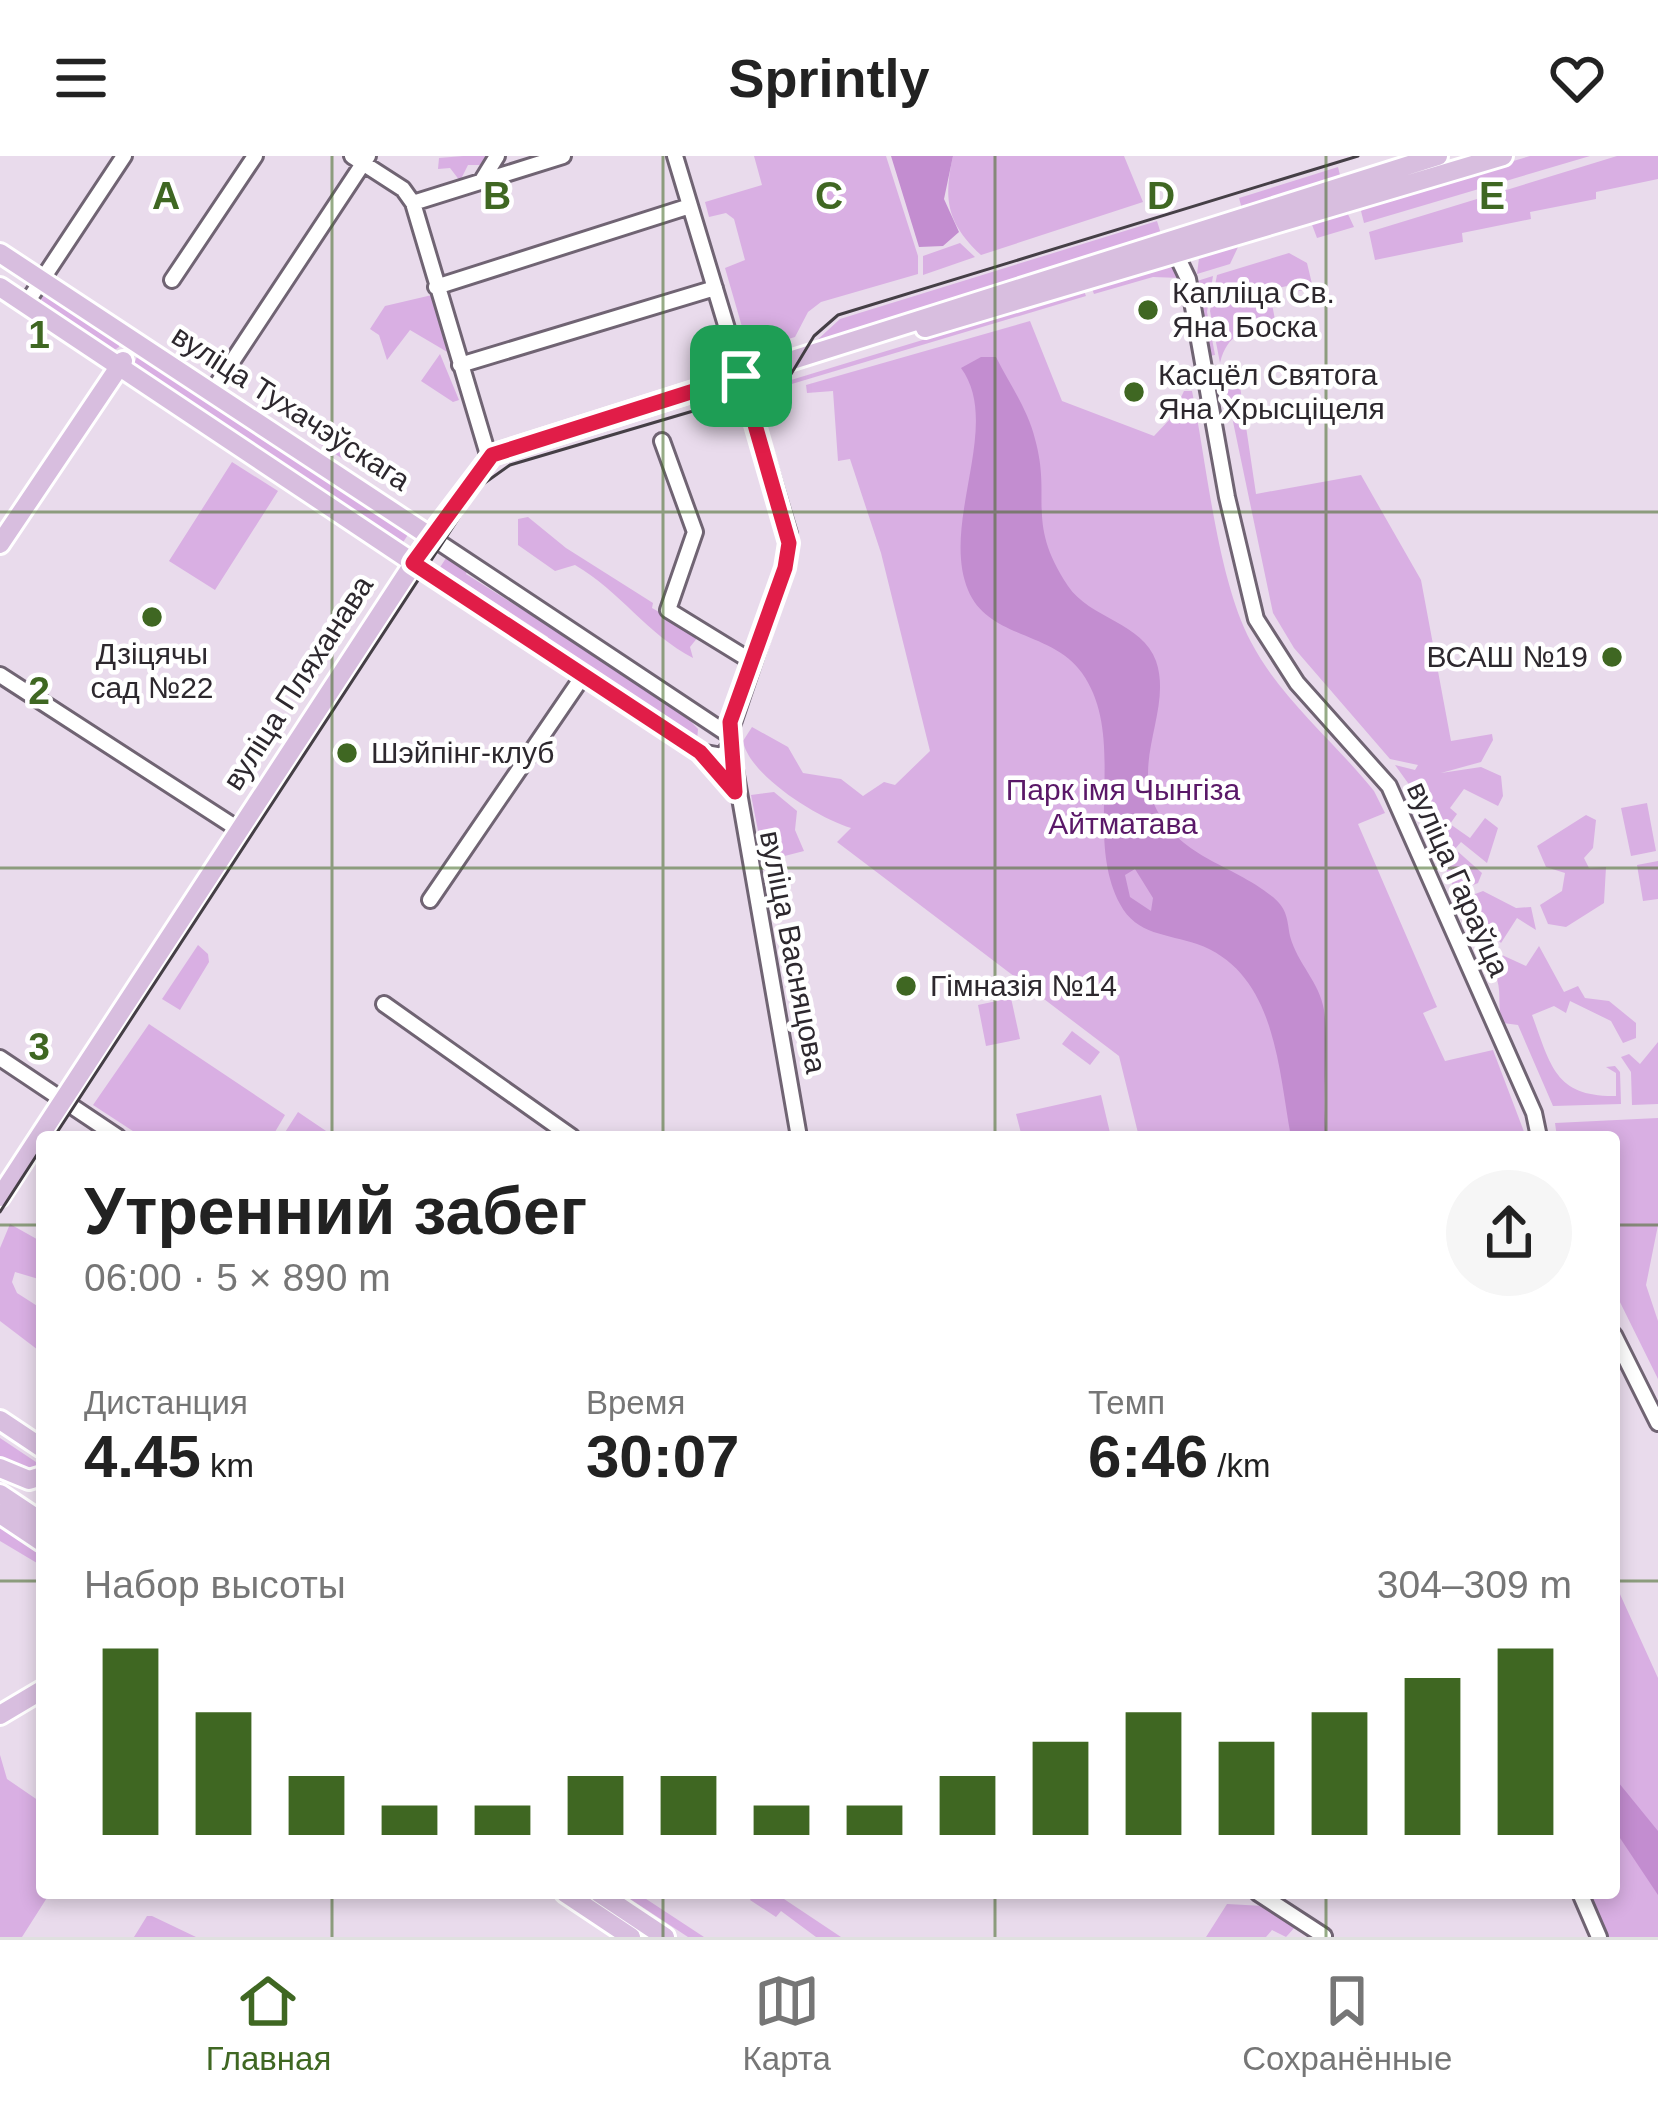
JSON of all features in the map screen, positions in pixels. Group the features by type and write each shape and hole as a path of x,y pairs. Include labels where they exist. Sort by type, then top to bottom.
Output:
{"main road":[{"path":"1350,191 1438,156"},
{"path":"489,458 741,376 798,366 1350,191 1503,156"},
{"name":"вуліца Тухачэўскага","path":"0,253 431,537"},
{"name":"вуліца Тухачэўскага","path":"0,287 413,563"},
{"path":"0,544 136,342"},
{"name":"вуліца Пляханава","path":"40,1131 413,563 489,458"},
{"name":"вуліца Пляханава","path":"0,1175 57,1102"},
{"name":"вуліца Пляханава","path":"0,1197 36,1137"},
{"path":"0,1420 36,1444"},
{"path":"0,1468 29,1480 36,1478"},
{"path":"0,1494 36,1518"},
{"path":"0,1514 36,1538"},
{"path":"0,1715 36,1694"},
{"path":"574,1899 631,1937"},
{"path":"608,1899 665,1937"}],"street":[{"path":"26,304 124,156"},
{"path":"172,280 255,156"},
{"path":"480,182 497,156"},
{"path":"413,203 563,156"},
{"name":"вуліца Васняцова","path":"675,156 789,534 785,568 729,741 798,1131"},
{"path":"212,392 361,158 413,203 489,458"},
{"path":"436,286 690,206"},
{"name":"вуліца Гараўца","path":"1173,246 1188,279 1227,497 1256,619 1298,683 1389,786 1534,1113 1538,1131"},
{"path":"460,365 715,288"},
{"path":"662,441 695,532 668,610 751,662"},
{"name":"вуліца Тухачэўскага","path":"431,537 729,741"},
{"name":"вуліца Тухачэўскага","path":"413,563 700,752 735,792"},
{"path":"0,675 238,829"},
{"path":"430,900 583,676"},
{"path":"700,752 722,757 729,741"},
{"path":"384,1004 564,1131"},
{"path":"0,1058 57,1102 108,1131"},
{"path":"1620,1347 1658,1423"},
{"path":"1267,1899 1324,1936"},
{"path":"1582,1899 1598,1937"}],"green space":[{"path":"486,156 480,165 468,165 460,181 450,168 438,169 439,158"},
{"path":"754,156 886,156 918,256 918,274 821,302 808,312 795,337 749,351 725,268 745,260 734,219 726,213 709,217 705,202 762,185"},
{"path":"953,156 1124,156 1143,202 981,255 950,210"},
{"path":"1530,156 1590,156 1364,223 1361,211 1366,205"},
{"path":"1617,156 1658,156 1658,179 1596,192 1596,199 1530,212 1531,219 1462,233 1463,242 1375,260 1369,232"},
{"path":"1338,167 1341,179 1242,209 1239,198"},
{"path":"1347,212 1354,227 1317,238 1311,222"},
{"path":"1157,221 1161,234 815,342 840,319"},
{"path":"960,243 975,257 923,275 923,256"},
{"path":"1239,245 1230,264 1197,274 1199,258"},
{"path":"1289,253 1307,263 1313,288 1289,293 1287,286 1278,288 1281,302 1272,304 1276,325 1233,338 1220,363 1210,311 1217,275"},
{"path":"1166,266 1177,268 1181,278 1153,277 1094,294 1092,289"},
{"path":"1213,276 1207,312 1215,355 1209,356 1197,281"},
{"path":"46,291 120,339 119,347 110,353 39,304"},
{"path":"1084,291 1086,296 775,389 791,380"},
{"path":"432,295 449,353 410,330 387,360 379,335 370,329 385,306"},
{"name":"Парк імя Чынгіза Айтматава","path":"1030,321 1062,401 1154,436 1171,418 1184,391 1192,391 1221,554 1239,616 1263,662 1374,791 1385,813 1358,824 1437,1007 1423,1013 1445,1061 1493,1050 1524,1131 1138,1131 1119,1056 837,842 851,828 786,794 758,768 743,741 752,727 788,747 803,773 841,779 863,796 884,782 895,785 930,751 881,553 850,459 838,461 833,391 807,393 806,385"},
{"path":"138,354 411,530 400,547 133,367"},
{"path":"440,354 459,400 453,402 421,381"},
{"path":"1237,366 1256,494 1361,475 1421,580 1451,741 1492,734 1493,740 1481,762 1441,773 1481,767 1501,776 1503,796 1498,806 1464,789 1450,808 1457,814 1450,824 1470,838 1485,818 1498,828 1487,863 1461,842 1455,849 1482,873 1478,883 1459,891 1453,886 1413,790 1395,765 1415,770 1418,765 1390,759 1294,648 1273,613 1222,369"},
{"path":"326,430 363,453 363,458 343,459 318,443"},
{"path":"232,462 278,491 215,590 169,561"},
{"path":"528,517 566,548 653,603 652,608 706,638 698,637 690,647 693,658 575,565 555,571 518,545 518,519"},
{"path":"448,555 468,568 466,574 677,707 698,729 697,740 547,645 548,637 456,577 449,580 437,572"},
{"path":"774,792 797,811 795,830 804,851 769,860 762,851 751,795"},
{"path":"1647,803 1656,851 1631,856 1621,808"},
{"path":"1586,815 1596,820 1593,848 1584,858 1589,868 1606,867 1604,903 1566,927 1548,924 1540,905 1562,891 1565,873 1546,867 1537,846"},
{"path":"1658,861 1658,899 1643,901 1637,865"},
{"path":"1483,891 1516,908 1531,907 1536,930 1517,918 1501,943 1493,935 1480,941 1462,899"},
{"path":"198,945 209,962 180,1010 162,999"},
{"path":"1539,946 1564,992 1578,986 1585,998 1609,1001 1636,1023 1636,1038 1623,1043 1611,1021 1570,1001 1566,1013 1554,1006 1532,1015 1558,1075 1580,1091 1616,1096 1616,1073 1606,1067 1615,1066 1620,1072 1621,1104 1553,1106 1518,1025 1503,1023 1495,974 1508,968 1502,955 1526,966"},
{"path":"1011,998 1020,1039 986,1046 978,1005"},
{"path":"149,1024 285,1115 276,1131 133,1131 93,1105"},
{"path":"1072,1031 1100,1052 1090,1065 1062,1044"},
{"path":"1658,1042 1658,1104 1632,1105 1631,1072 1621,1057 1629,1054 1640,1064"},
{"path":"1101,1095 1110,1131 1020,1131 1016,1114"},
{"path":"298,1112 326,1131 286,1131"},
{"path":"1658,1118 1658,1225 1646,1285 1658,1321 1658,1379 1620,1302 1620,1131 1556,1131 1555,1123"},
{"path":"10,1224 36,1239 36,1278 15,1272 12,1282 17,1293 36,1305 36,1348 0,1321 0,1248"},
{"path":"0,1438 36,1462 36,1472 32,1474 0,1461"},
{"path":"0,1522 36,1546 36,1562 0,1541"},
{"path":"1620,1594 1658,1678 1658,1937 1602,1937 1586,1899 1620,1899"},
{"path":"0,1755 7,1779 36,1799 36,1899 46,1899 22,1937 0,1937"},
{"path":"630,1899 646,1899 704,1937 688,1937"},
{"path":"784,1899 841,1937 816,1937 781,1911 776,1917 750,1900"},
{"path":"1227,1904 1264,1906 1296,1926 1286,1937 1272,1930 1266,1937 1206,1937"},
{"path":"147,1916 152,1916 196,1937 134,1937"}],"shaded area":[{"path":"891,156 953,156 944,199 959,232 943,246 919,247"},
{"path":"981,357 996,357 1035,439 1043,527 1055,564 1077,597 1140,638 1156,661 1160,696 1148,769 1154,804 1164,822 1191,848 1257,885 1284,911 1293,946 1324,1010 1326,1131 1290,1131 1269,1025 1243,976 1197,944 1144,928 1120,904 1105,848 1102,727 1082,673 1055,649 990,618 968,590 961,535 974,445 972,391 961,368","holes":["1135,869 1153,898 1151,911 1130,897 1125,875"]},
{"path":"1620,1784 1658,1831 1658,1895 1620,1838"}],"tram line":[{"path":"58,1131 479,487 510,465 785,384 814,336 838,315 1358,156"},
{"path":"0,1212 36,1156"}],"place":[{"name":"Капліца Св. Яна Боска","path":"1148,310"},
{"name":"Касцёл Святога Яна Хрысціцеля","path":"1134,392"},
{"name":"Дзіцячы сад №22","path":"152,617"},
{"name":"ВСАШ №19","path":"1612,657"},
{"name":"Шэйпінг-клуб","path":"347,753"},
{"name":"Гімназія №14","path":"906,986"}],"route":[{"path":"741,376 789,543 785,568 730,722 735,792 700,752 413,563 472,476 492,455 741,376"}]}
